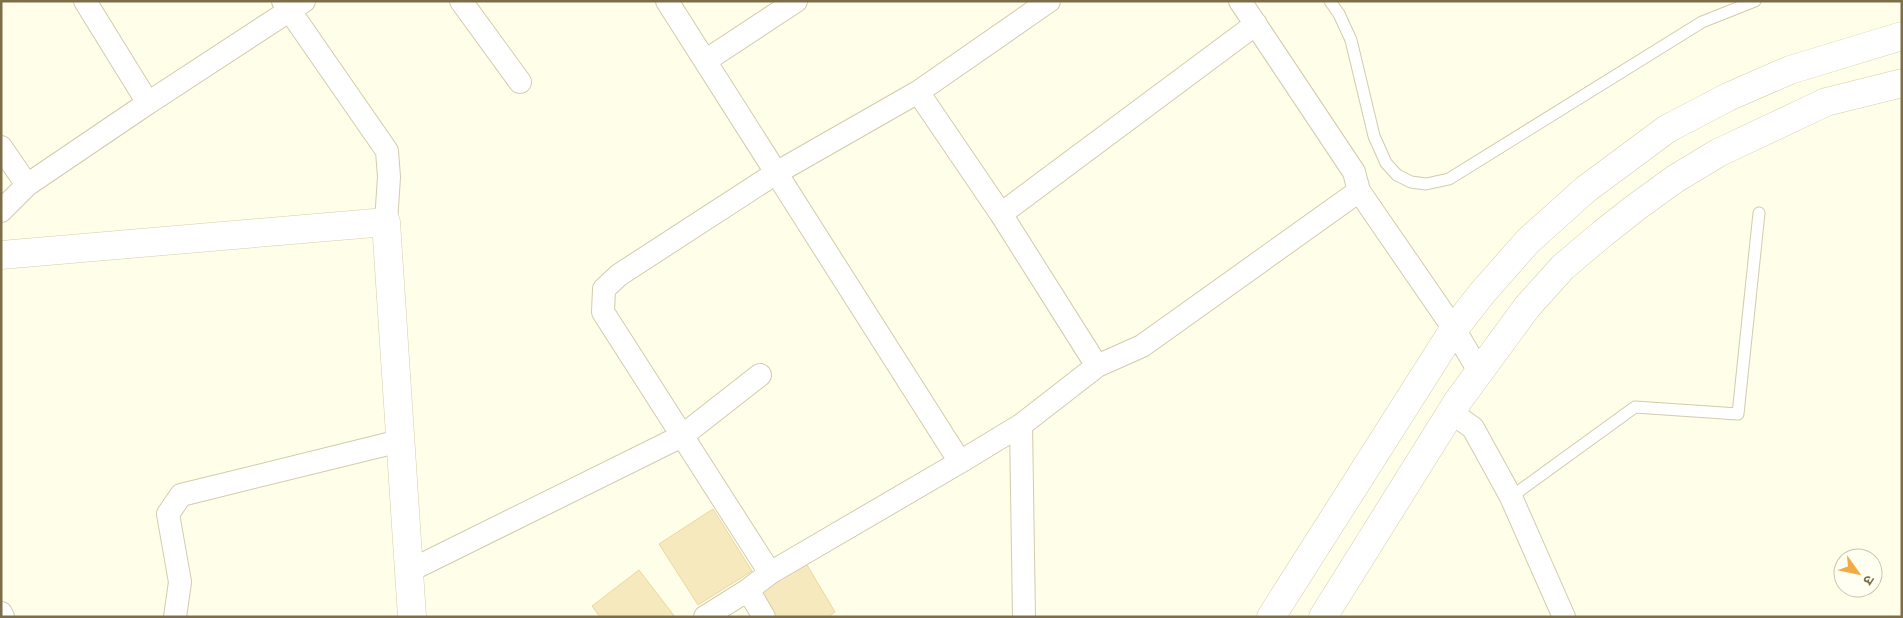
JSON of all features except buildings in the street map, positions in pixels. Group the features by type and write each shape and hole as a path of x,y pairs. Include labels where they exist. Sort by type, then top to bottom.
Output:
{"street":[{"path":"85,1 148,103"},
{"path":"461,1 520,82"},
{"path":"667,1 960,462"},
{"path":"705,61 796,1"},
{"path":"770,573 603,312 604,289 619,275 776,173 918,92 1049,1"},
{"path":"1240,1 1354,172 1359,190 1454,329 1479,371"},
{"path":"1,211 27,185 292,5 387,151 389,178 386,222 412,617"},
{"path":"1001,214 1256,24"},
{"path":"1271,617 1341,504 1454,329 1483,292 1528,241 1586,189 1667,129 1728,97 1790,70 1902,36"},
{"path":"1323,617 1479,371 1527,307 1563,267 1602,234 1675,179 1718,153 1826,102 1902,83"},
{"path":"918,92 1001,214 1097,366"},
{"path":"1,147 27,185"},
{"path":"705,617 748,590 770,573 1021,425 1097,366 1142,346 1359,190"},
{"path":"1,255 386,222"},
{"path":"409,571 682,436 760,375"},
{"path":"1452,413 1473,428 1511,497 1564,617"},
{"path":"1021,425 1024,617"},
{"path":"175,617 180,582 168,514 181,495 400,441"},
{"path":"1341,504 1379,528"},
{"path":"748,590 764,617"},
{"path":"1,612 3,617"}],"lane":[{"path":"1330,1 1339,14 1351,40 1374,136 1386,163 1397,175 1411,182 1426,184 1449,179 1702,22 1755,1"},
{"path":"1511,497 1635,407 1738,414 1759,213"}]}
